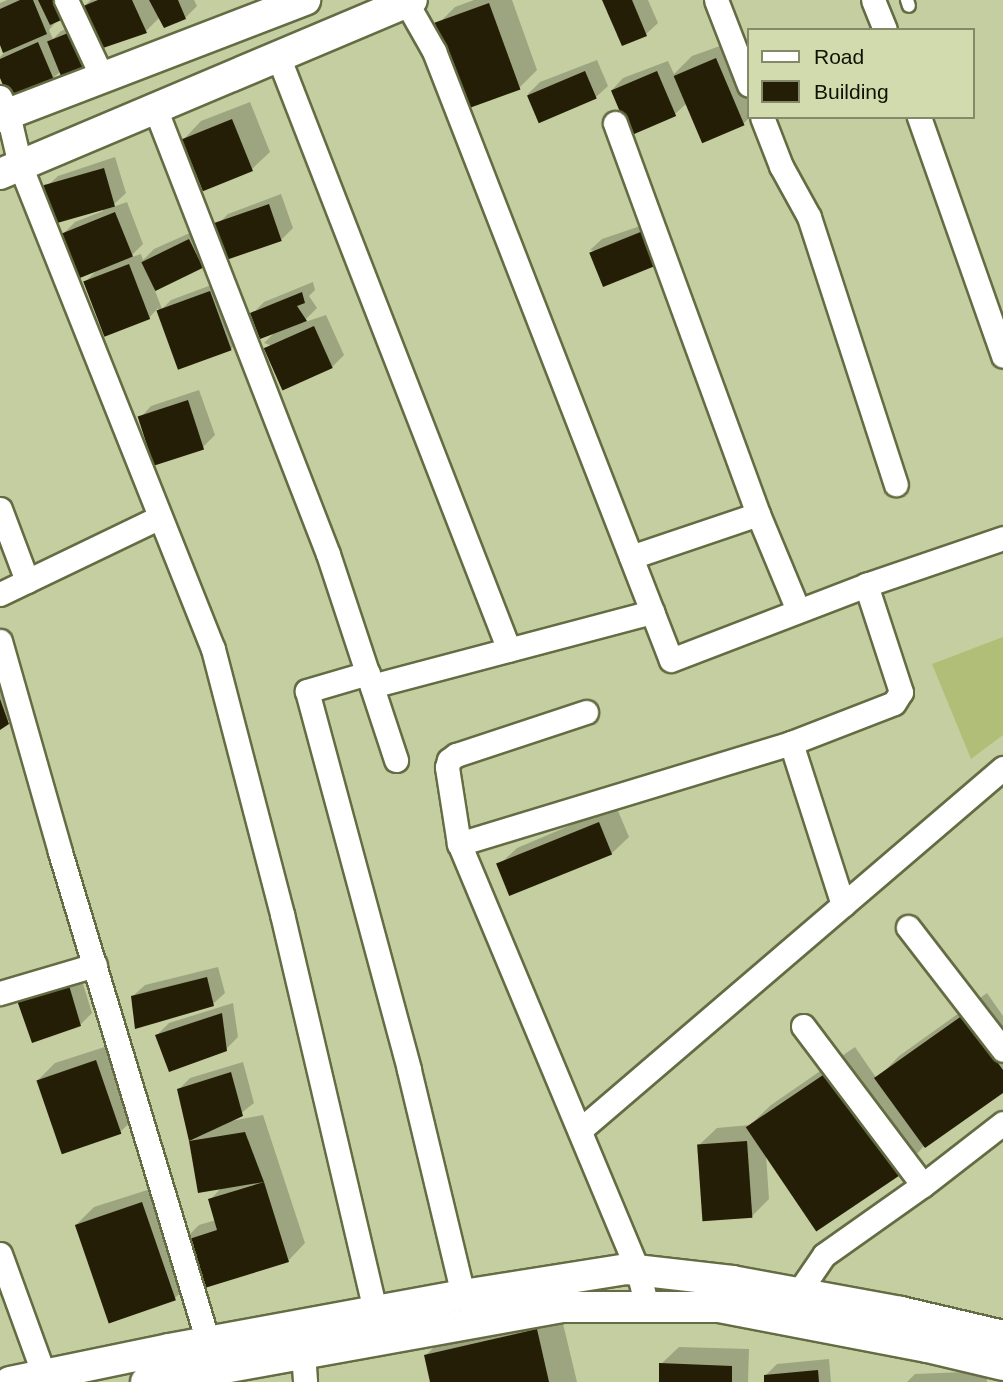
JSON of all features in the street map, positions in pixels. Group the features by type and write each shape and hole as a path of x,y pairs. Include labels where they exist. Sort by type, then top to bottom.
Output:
{"street":[{"path":"66,0 102,78"},
{"path":"306,0 102,78 3,109 10,169 214,649 282,914 375,1311"},
{"path":"716,0 748,82"},
{"path":"873,0 884,28"},
{"path":"10,169 408,1 434,51 671,660 866,585 1003,538"},
{"path":"278,56 509,650"},
{"path":"155,108 328,554 396,760"},
{"path":"763,119 781,166 809,217 896,484"},
{"path":"920,119 1003,356"},
{"path":"615,122 758,514 798,610"},
{"path":"0,509 27,581"},
{"path":"631,557 758,514"},
{"path":"0,594 159,518"},
{"path":"459,844 790,743 900,698 901,692 866,585"},
{"path":"463,1294 410,1070 307,691 509,650 652,612"},
{"path":"0,641 212,1355"},
{"path":"586,712 456,755 449,760 447,767 459,844 639,1271 647,1307"},
{"path":"790,743 843,905"},
{"path":"580,1130 1003,768"},
{"path":"908,927 1003,1050"},
{"path":"0,993 95,965"},
{"path":"803,1026 923,1185"},
{"path":"798,1293 824,1255 923,1185 1003,1123"},
{"path":"0,1254 44,1375"},
{"path":"146,1382 212,1355 375,1311 545,1280 627,1269 732,1281 901,1312 1003,1336"},
{"path":"10,1382 44,1375 212,1355 303,1352 564,1307 719,1307 927,1347 1003,1365"},
{"path":"303,1352 305,1382"}],"green space":[{"path":"1003,637 1003,735 971,759 932,664"}],"building":[{"path":"20,0 33,0 47,34 3,53 0,45 0,9"},
{"path":"38,0 59,0 66,18 50,25"},
{"path":"98,0 132,0 147,33 100,49 81,7"},
{"path":"149,0 178,0 186,19 164,28"},
{"path":"602,0 632,0 647,36 622,46"},
{"path":"489,3 520,89 466,109 434,23"},
{"path":"73,31 87,65 61,76 47,41"},
{"path":"38,42 54,80 9,99 0,78 0,59"},
{"path":"716,58 745,125 702,143 674,76"},
{"path":"585,71 597,99 539,123 527,96"},
{"path":"657,71 676,116 630,136 611,91"},
{"path":"232,119 253,171 203,191 182,139"},
{"path":"104,168 115,206 54,224 43,185"},
{"path":"269,204 282,241 227,260 214,223"},
{"path":"115,212 133,257 79,278 61,234"},
{"path":"643,231 657,265 603,287 589,253"},
{"path":"189,239 203,268 155,291 141,262"},
{"path":"129,264 150,319 104,337 83,282"},
{"path":"210,291 232,350 178,370 156,310"},
{"path":"302,292 305,303 297,306 307,321 260,339 250,313"},
{"path":"314,326 333,368 282,390 264,348"},
{"path":"188,400 204,449 154,466 138,416"},
{"path":"0,699 9,724 0,730"},
{"path":"599,822 612,854 509,896 496,864"},
{"path":"207,977 214,1006 135,1029 131,996"},
{"path":"68,982 81,1026 32,1043 13,989"},
{"path":"222,1013 227,1051 169,1072 155,1035"},
{"path":"963,1015 1003,1070 1003,1093 925,1148 874,1078"},
{"path":"96,1060 121,1134 62,1154 36,1081"},
{"path":"832,1069 902,1173 816,1232 746,1127"},
{"path":"231,1072 243,1116 189,1141 177,1089"},
{"path":"245,1132 264,1182 198,1193 189,1141"},
{"path":"747,1141 752,1218 702,1221 697,1144"},
{"path":"264,1182 289,1262 195,1291 180,1242 217,1230 208,1199"},
{"path":"142,1202 176,1300 109,1323 75,1225"},
{"path":"537,1329 549,1382 430,1382 424,1355"},
{"path":"659,1363 732,1366 732,1382 659,1382"},
{"path":"818,1370 819,1382 764,1382 764,1375"}]}
